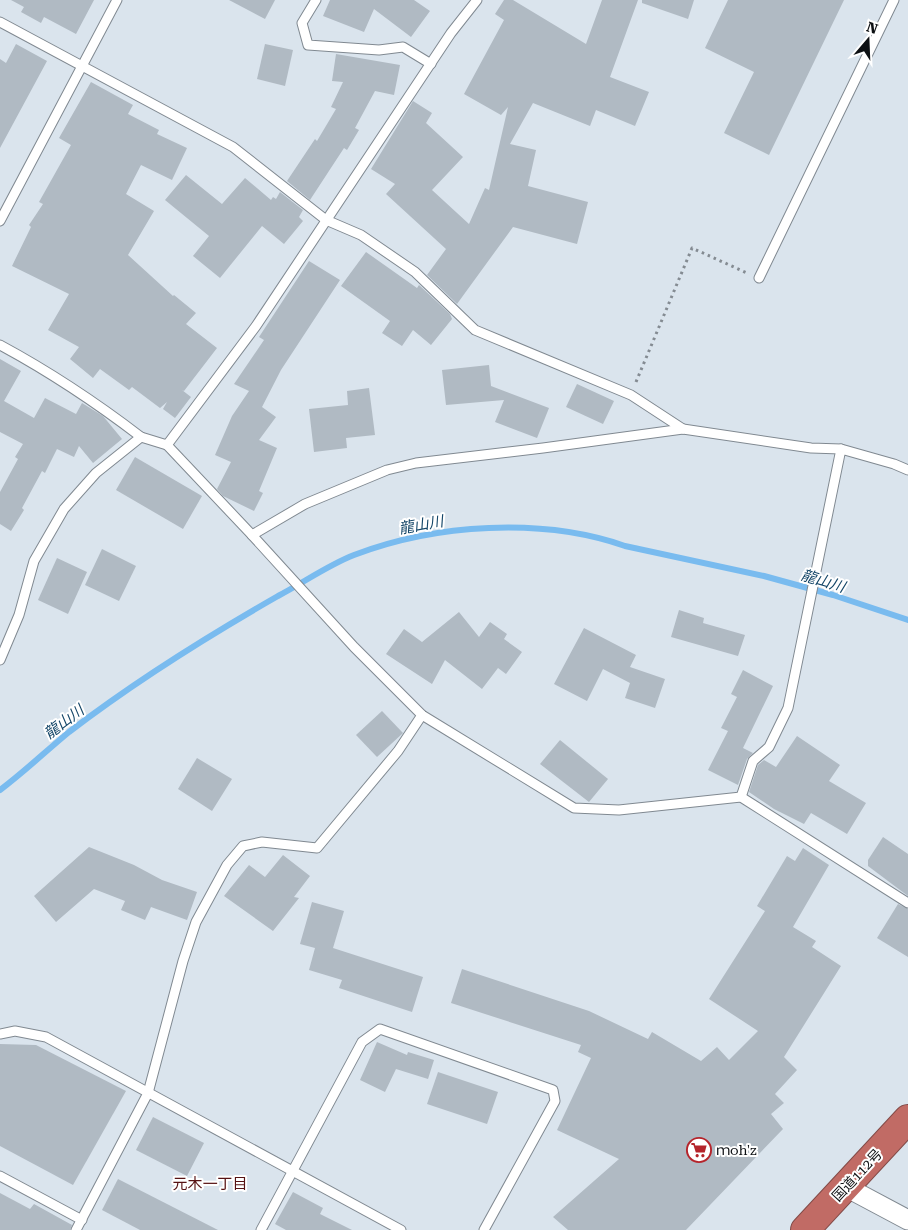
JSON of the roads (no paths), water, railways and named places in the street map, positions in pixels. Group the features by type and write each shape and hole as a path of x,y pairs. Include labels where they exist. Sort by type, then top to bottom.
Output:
{"highway":[{"name":"国道112号","path":"805,1230 908,1120"}],"street":[{"path":"846,1187 908,1220"}],"lane":[{"path":"0,221 117,0"},
{"path":"316,0 302,23 308,45 379,50 403,47 431,64"},
{"path":"167,445 256,326 450,33 477,0"},
{"path":"759,278 894,0"},
{"path":"0,22 233,147 326,220 361,234 415,272 475,330 631,395 683,429"},
{"path":"0,346 84,393 141,437 167,445 354,647 422,714 574,808 619,810 741,797 908,903"},
{"path":"252,535 305,504 387,470 416,463 683,429 811,448 841,449 894,464 908,470"},
{"path":"0,660 19,615 34,561 64,509 96,473 141,437"},
{"path":"741,797 753,761 769,747 788,708 841,449"},
{"path":"76,1230 148,1093 183,962 196,922 227,865 243,846 262,842 317,848 398,751 422,714"},
{"path":"261,1230 362,1042 380,1029 553,1090 555,1101 484,1230"},
{"path":"0,1034 15,1031 46,1037 402,1230"},
{"path":"0,1176 82,1220"}],"waterway":[{"name":"龍山川","path":"0,790 93,714 225,627 344,559 419,536 489,528 559,531 764,576 833,595 908,620"}],"place":[{"name":"ｍoh'z","path":"699,1150"}],"district":[{"name":"元木一丁目","path":"210,1184"}]}
